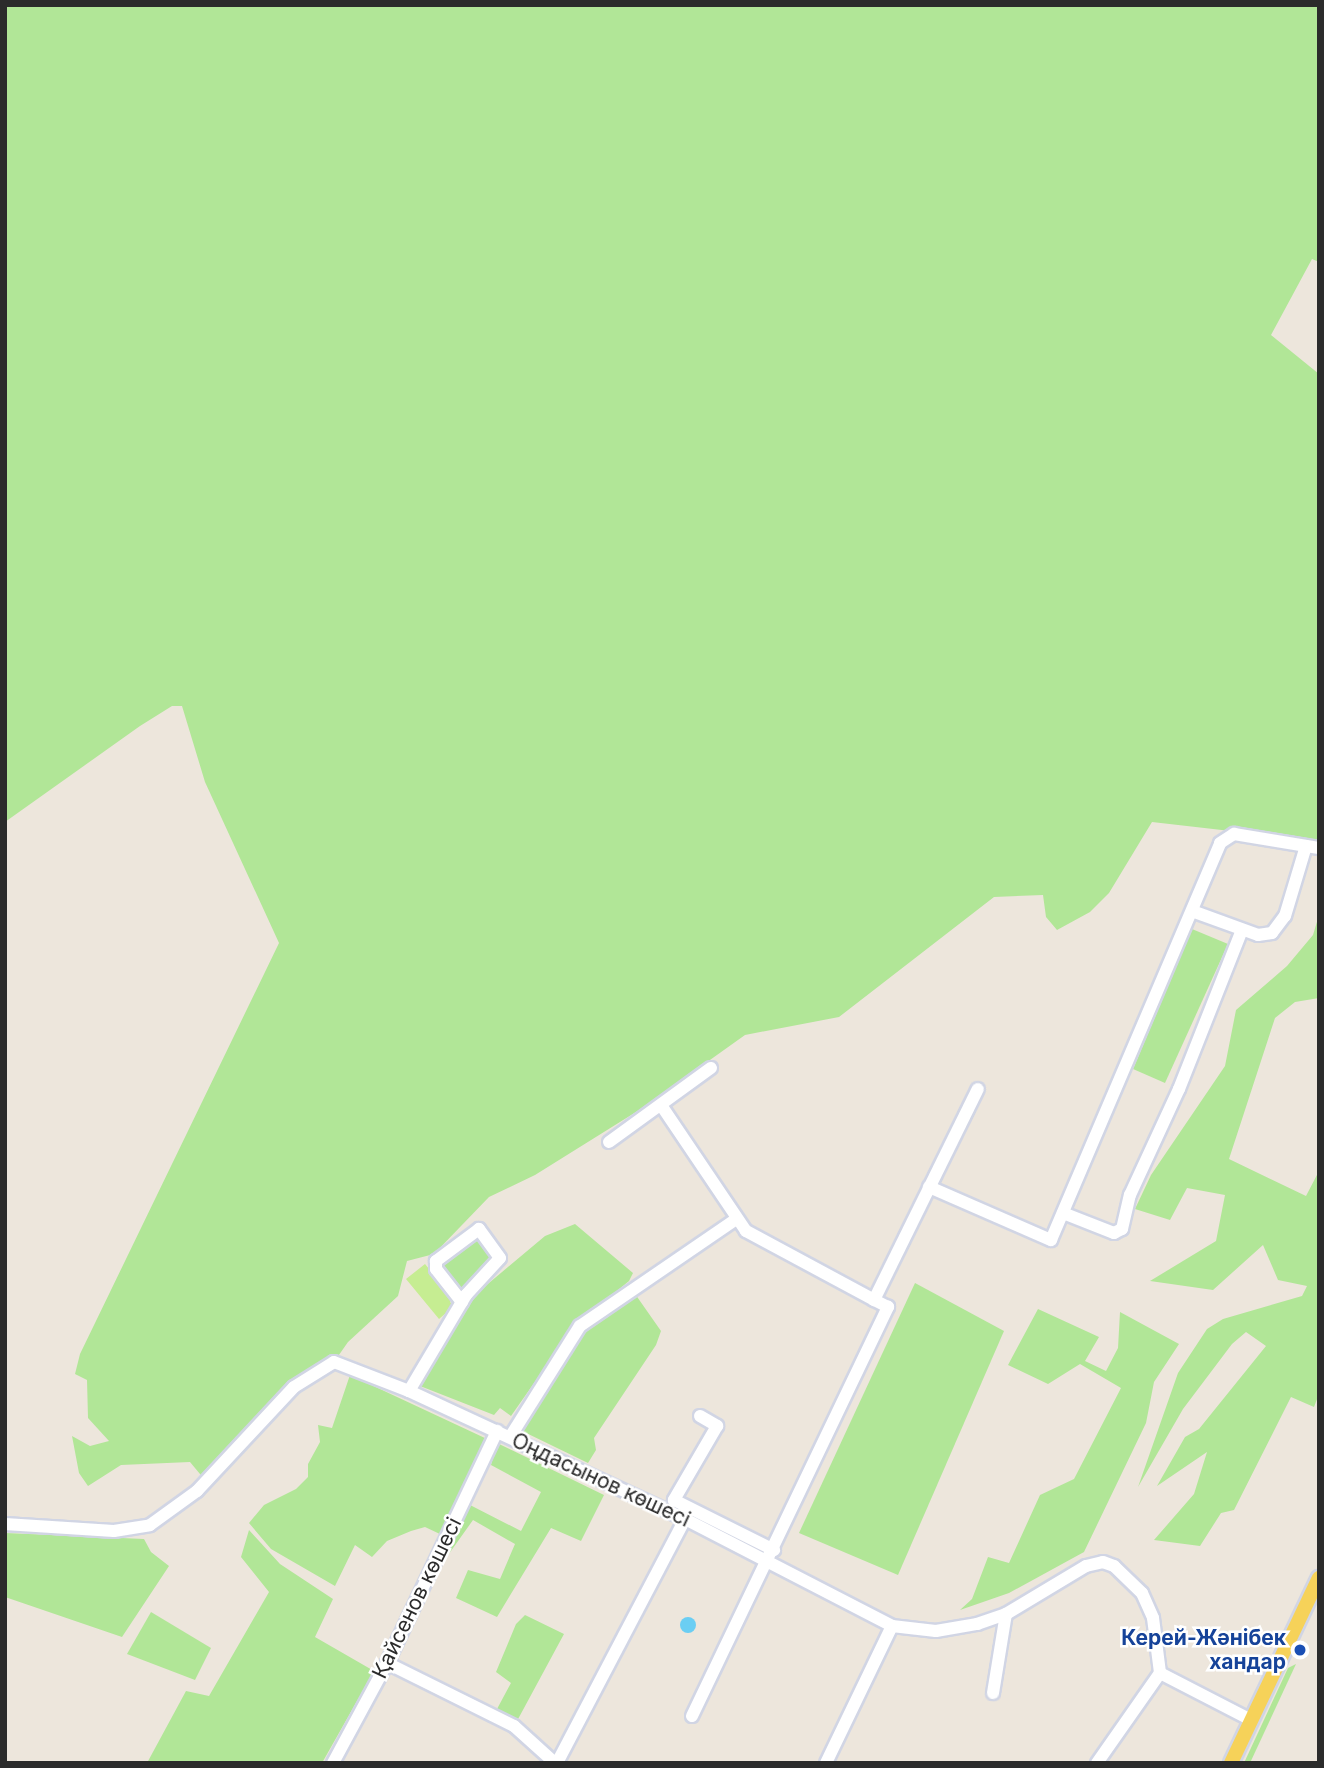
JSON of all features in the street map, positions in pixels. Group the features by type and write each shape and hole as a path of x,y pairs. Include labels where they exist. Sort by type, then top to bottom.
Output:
{"main road":[{"path":"1231,1763 1319,1578"}],"street":[{"path":"929,1187 1051,1240 1192,911 1227,836 1312,847 1280,927 1258,936 1192,911"},
{"path":"1063,1213 1114,1233 1122,1230 1129,1198 1179,1089 1242,930"},
{"path":"609,1142 711,1068"},
{"path":"873,1300 978,1089"},
{"path":"661,1105 746,1231 888,1307 692,1716"},
{"path":"509,1437 580,1326 736,1219"},
{"path":"410,1391 462,1302 500,1258 479,1229 436,1261 436,1269 462,1302"},
{"name":"Оңдасынов көшесі","path":"5,1524 114,1531 150,1525 197,1491 293,1387 334,1362 410,1391 771,1556 892,1626 956,1629 1006,1614 1086,1566 1103,1562 1114,1566 1142,1593 1153,1618 1160,1672"},
{"path":"700,1416 717,1426 674,1500 771,1556"},
{"name":"Қайсенов көшесі","path":"333,1763 387,1663 497,1431"},
{"path":"387,1663 514,1726 556,1763 685,1519"},
{"path":"993,1693 1006,1614"},
{"path":"825,1763 892,1626"},
{"path":"1097,1763 1160,1672 1251,1720"}],"green space":[{"path":"5,5 1319,5 1319,262 1312,259 1271,335 1319,374 1319,841 1152,822 1109,893 1090,912 1057,930 1046,917 1043,895 994,897 839,1017 745,1035 644,1107 535,1175 489,1197 434,1254 407,1261 398,1296 348,1342 334,1362 294,1387 205,1480 190,1462 121,1465 88,1486 79,1473 72,1436 90,1446 109,1441 88,1418 87,1380 75,1374 80,1354 279,943 205,782 182,706 172,706 140,726 5,822"},
{"path":"1319,915 1319,998 1295,1002 1275,1018 1229,1159 1306,1196 1319,1171 1319,1394 1314,1407 1291,1397 1234,1510 1221,1513 1200,1546 1154,1540 1194,1494 1207,1452 1157,1486 1185,1437 1199,1429 1266,1346 1246,1332 1232,1344 1183,1409 1138,1487 1178,1373 1207,1329 1223,1319 1302,1296 1307,1286 1278,1280 1263,1245 1213,1290 1150,1281 1216,1241 1225,1195 1187,1188 1170,1220 1135,1209 1151,1175 1225,1066 1236,1010 1287,966 1313,935"},
{"path":"1192,929 1228,944 1165,1083 1133,1069"},
{"path":"575,1224 633,1273 629,1281 574,1326 511,1416 500,1408 494,1415 420,1386 477,1293 545,1236"},
{"path":"477,1235 495,1260 461,1293 440,1269 442,1260"},
{"path":"425,1264 453,1298 450,1302 454,1306 439,1319 406,1279"},
{"path":"915,1283 1004,1331 898,1575 799,1533"},
{"path":"633,1291 661,1331 656,1345 594,1438 596,1450 588,1463 520,1430 586,1329"},
{"path":"1038,1309 1099,1337 1085,1361 1106,1371 1118,1348 1120,1312 1179,1344 1154,1382 1146,1423 1084,1552 1009,1593 960,1610 972,1599 988,1557 1009,1563 1040,1495 1074,1479 1121,1388 1080,1364 1048,1384 1008,1365"},
{"path":"350,1375 487,1439 442,1535 425,1527 411,1531 387,1541 372,1557 355,1545 335,1586 271,1549 249,1523 264,1505 296,1489 308,1477 308,1464 320,1442 318,1425 332,1428"},
{"path":"497,1443 604,1495 581,1541 551,1528 497,1617 456,1598 468,1570 500,1579 515,1544 473,1520 441,1565 470,1505 521,1531 541,1492 491,1465"},
{"path":"249,1530 280,1564 333,1599 315,1637 374,1671 322,1763 147,1763 186,1691 209,1696 269,1592 241,1557"},
{"path":"5,1533 144,1539 151,1552 169,1566 122,1637 5,1597"},
{"path":"151,1612 211,1648 195,1680 127,1654"},
{"path":"525,1615 564,1634 517,1721 497,1709 511,1683 496,1672 516,1624"},
{"path":"1296,1664 1250,1763 1244,1763 1288,1668"}],"water":[{"path":"688,1617 696,1625 688,1633 680,1625"}],"place":[{"name":"Керей-Жәнібек хандар","path":"1300,1650"}]}
